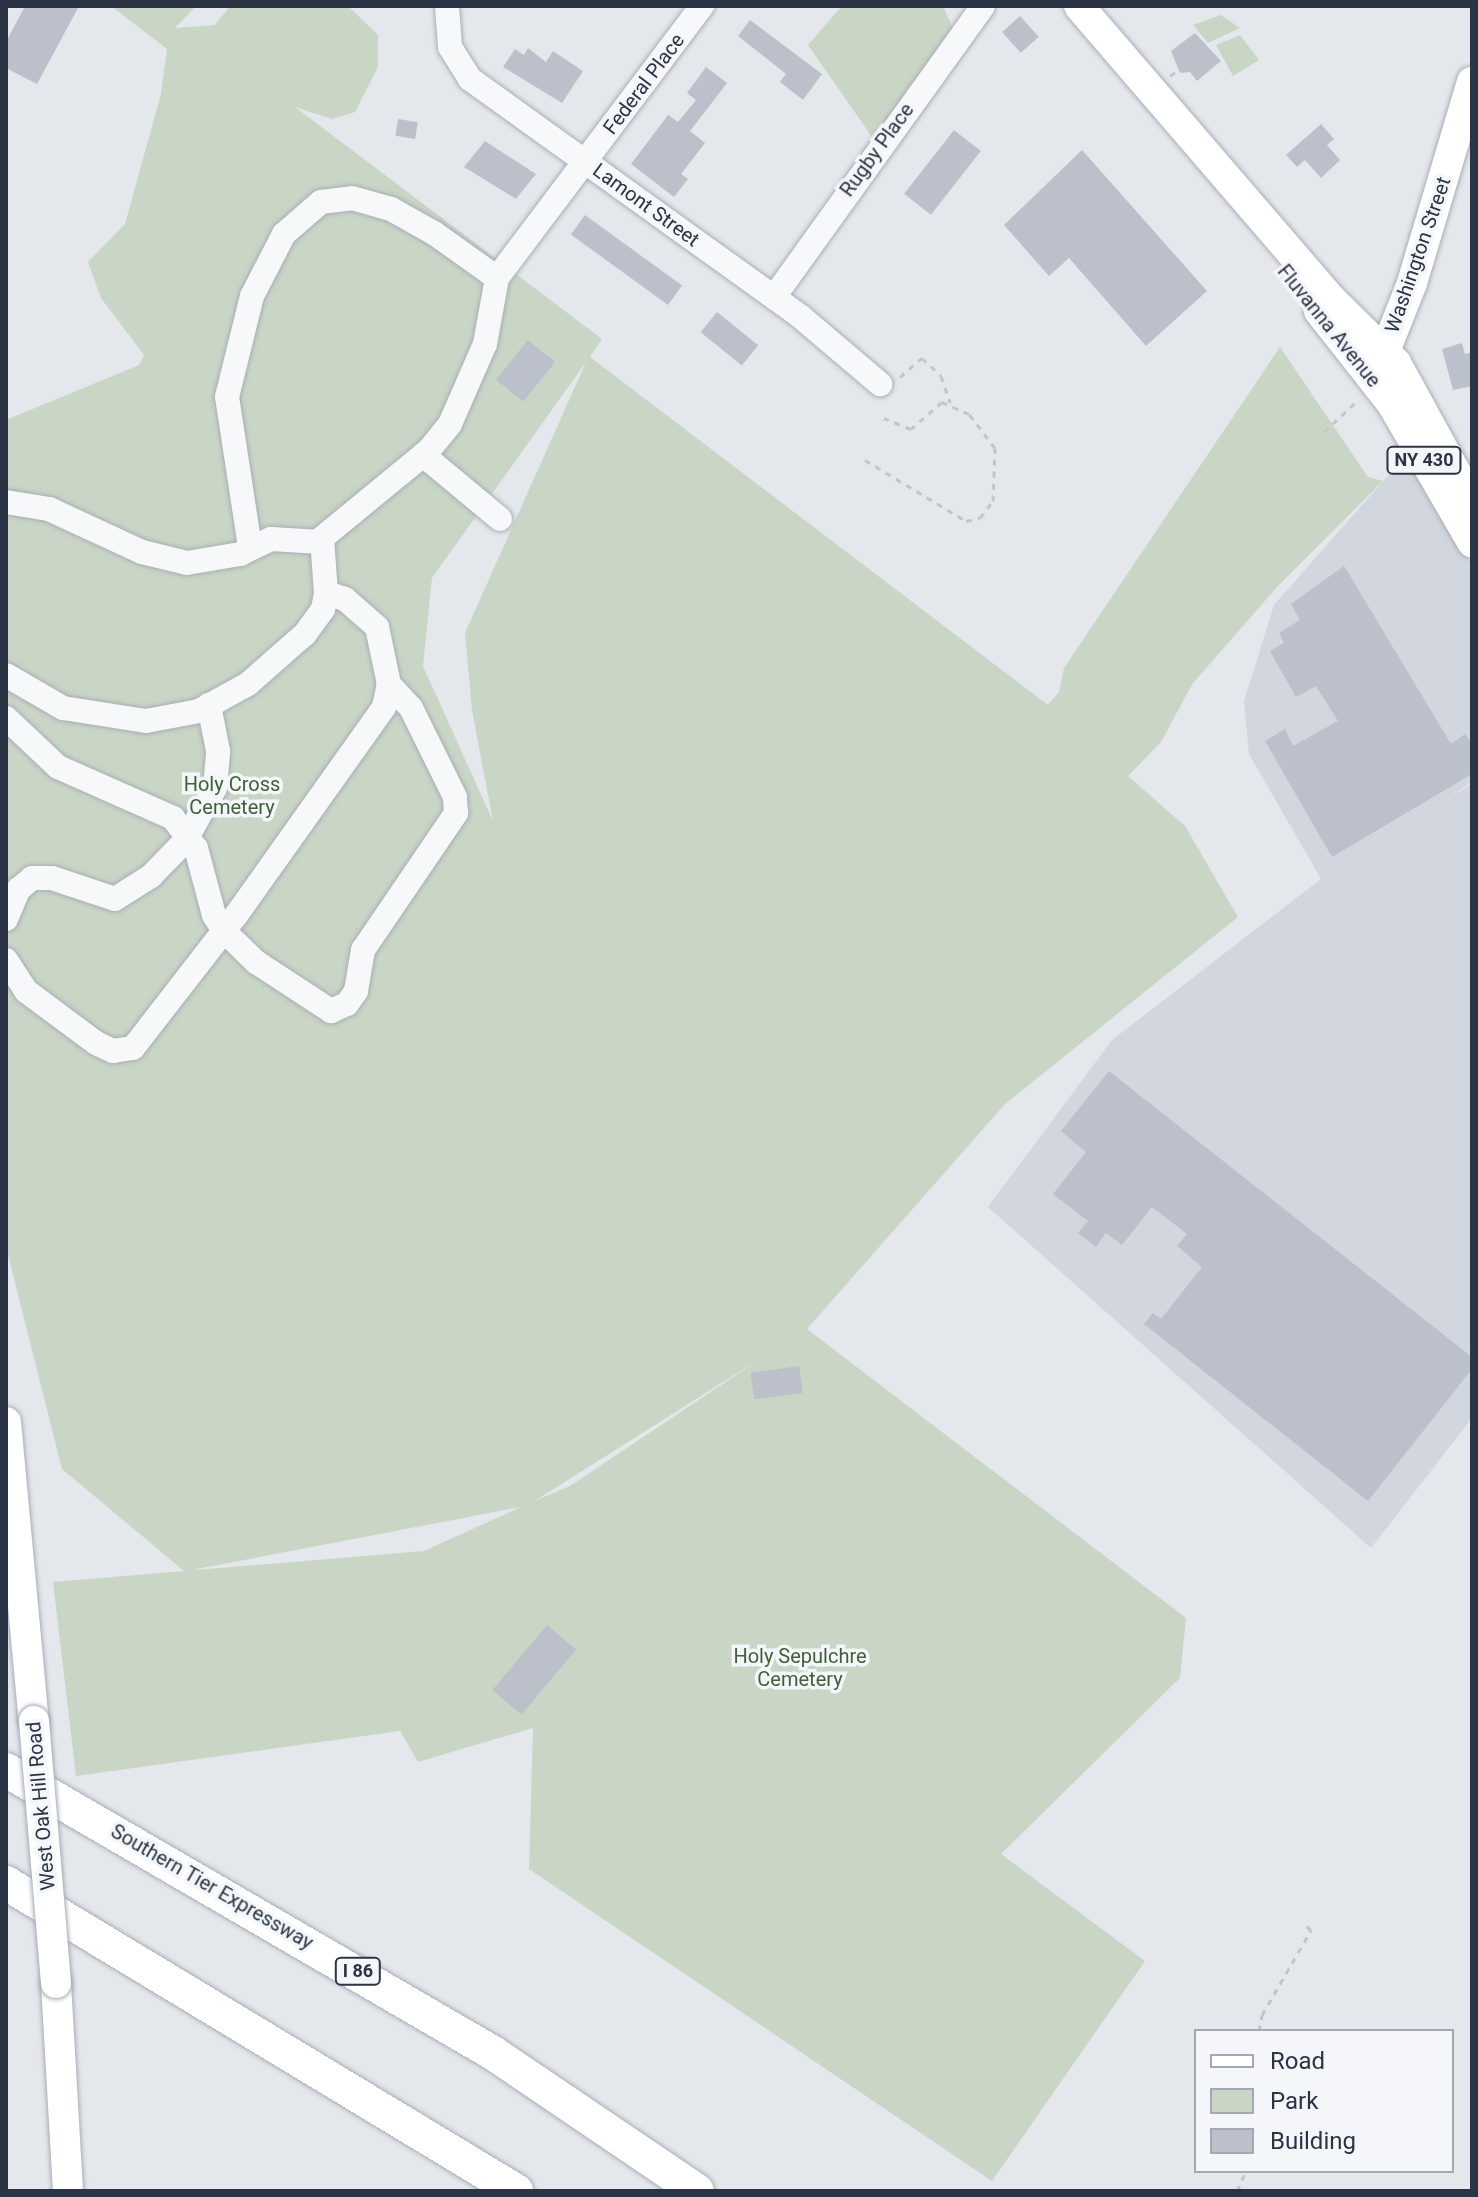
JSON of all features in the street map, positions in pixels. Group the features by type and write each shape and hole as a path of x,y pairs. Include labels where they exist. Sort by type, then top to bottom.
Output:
{"highway":[{"name":"Southern Tier Expressway","path":"6,1770 466,2037 697,2191"},
{"path":"6,1883 516,2191"}],"main road":[{"name":"Fluvanna Avenue","path":"1079,6 1347,317 1379,366 1472,542"},
{"name":"Washington Street","path":"1379,366 1412,283 1472,82"},
{"name":"Fluvanna Avenue","path":"1379,366 1396,363 1472,502"},
{"name":"West Oak Hill Road","path":"6,1422 56,1983 68,2191"}],"street":[{"name":"Lamont Street","path":"447,6 450,47 470,79 848,351 886,385"},
{"name":"Federal Place","path":"501,272 702,6"},
{"name":"Rugby Place","path":"774,297 983,6"},
{"path":"6,502 49,509 142,552 187,563 240,554 271,539 321,542 423,455 450,424 472,381 501,272 391,209 352,198 321,202 284,234 252,296 227,397 250,547"},
{"path":"423,455 500,519"},
{"path":"6,675 63,708 104,718 146,721 209,705 248,684 305,634 323,609 328,570 321,542"},
{"path":"6,718 58,767 164,812 188,835 214,915 224,931 256,962 323,1008 339,1010 352,997 363,950 456,813 455,797 411,708 389,684 369,616 326,593"},
{"path":"6,960 26,991 113,1051 133,1048 224,931 384,707 389,684"},
{"path":"6,919 19,889 39,876 115,899 151,876 188,835 215,788 218,751 209,705"}],"path":[{"path":"865,460 957,518 980,518 998,488 995,448 980,424 950,402 941,376 922,358 886,385"},
{"path":"1324,432 1379,366"},
{"path":"884,418 911,429 936,406 950,402"},
{"path":"1259,2029 1262,2015 1311,1930 1304,1924"}],"shaded area":[{"path":"1407,454 1472,565 1472,782 1445,800 1472,784 1472,1418 1371,1548 988,1207 1112,1040 1321,879 1249,754 1244,701 1274,605"}],"green space":[{"path":"111,6 196,6 175,28 215,25 230,6 348,6 378,35 378,67 355,112 332,119 295,107 602,339 590,357 1048,705 1059,692 1064,668 1280,347 1368,477 1383,481 1277,587 1193,683 1161,742 1128,776 1185,826 1238,917 1005,1104 807,1329 1186,1618 1180,1678 1001,1854 1145,1961 992,2181 529,1869 533,1728 418,1762 400,1731 76,1776 53,1582 184,1571 62,1469 6,1247 6,420 139,365 144,355 101,298 88,262 125,224 161,94 167,49","holes":["586,362 465,633 472,710 493,821 423,666 432,578","766,1355 570,1486 535,1501","521,1507 424,1551 197,1569"]},
{"path":"842,6 943,6 954,31 874,140 808,45"},
{"path":"1221,15 1240,28 1208,43 1193,25"},
{"path":"1240,35 1259,60 1233,76 1216,45"}],"building":[{"path":"25,6 79,6 37,84 6,68 6,42"},
{"path":"1020,16 1039,37 1021,53 1002,32"},
{"path":"750,20 822,74 803,100 780,82 786,74 738,36"},
{"path":"1195,33 1221,61 1197,81 1190,72 1180,73 1171,51"},
{"path":"528,48 546,62 553,51 583,71 562,103 503,67 515,49 524,55"},
{"path":"706,67 727,83 690,131 705,143 681,174 688,179 674,197 631,164 668,115 678,122 696,100 687,93"},
{"path":"398,119 418,122 415,139 395,136"},
{"path":"1321,124 1334,139 1327,145 1340,160 1321,178 1305,160 1297,167 1286,155"},
{"path":"954,130 981,151 931,215 904,194"},
{"path":"485,141 536,174 516,199 464,167"},
{"path":"1082,150 1207,291 1146,346 1069,258 1049,276 1004,225"},
{"path":"585,215 682,286 668,305 571,234"},
{"path":"717,312 758,345 742,366 701,332"},
{"path":"528,340 555,362 523,402 496,380"},
{"path":"1462,343 1465,354 1472,352 1472,386 1453,390 1442,349"},
{"path":"1344,566 1451,744 1465,734 1472,744 1472,774 1332,857 1265,741 1285,729 1293,746 1338,721 1316,686 1296,697 1270,651 1284,643 1279,633 1300,620 1291,604"},
{"path":"1109,1071 1472,1357 1472,1369 1368,1501 1144,1324 1153,1313 1161,1319 1202,1267 1177,1246 1187,1234 1152,1207 1122,1245 1106,1233 1096,1247 1078,1233 1088,1221 1053,1194 1086,1152 1061,1131"},
{"path":"799,1366 803,1393 754,1400 750,1373"},
{"path":"547,1625 576,1649 521,1715 492,1690"}],"park label":[{"name":"Holy Cross Cemetery","path":"232,796"},
{"name":"Holy Sepulchre Cemetery","path":"800,1668"}]}
